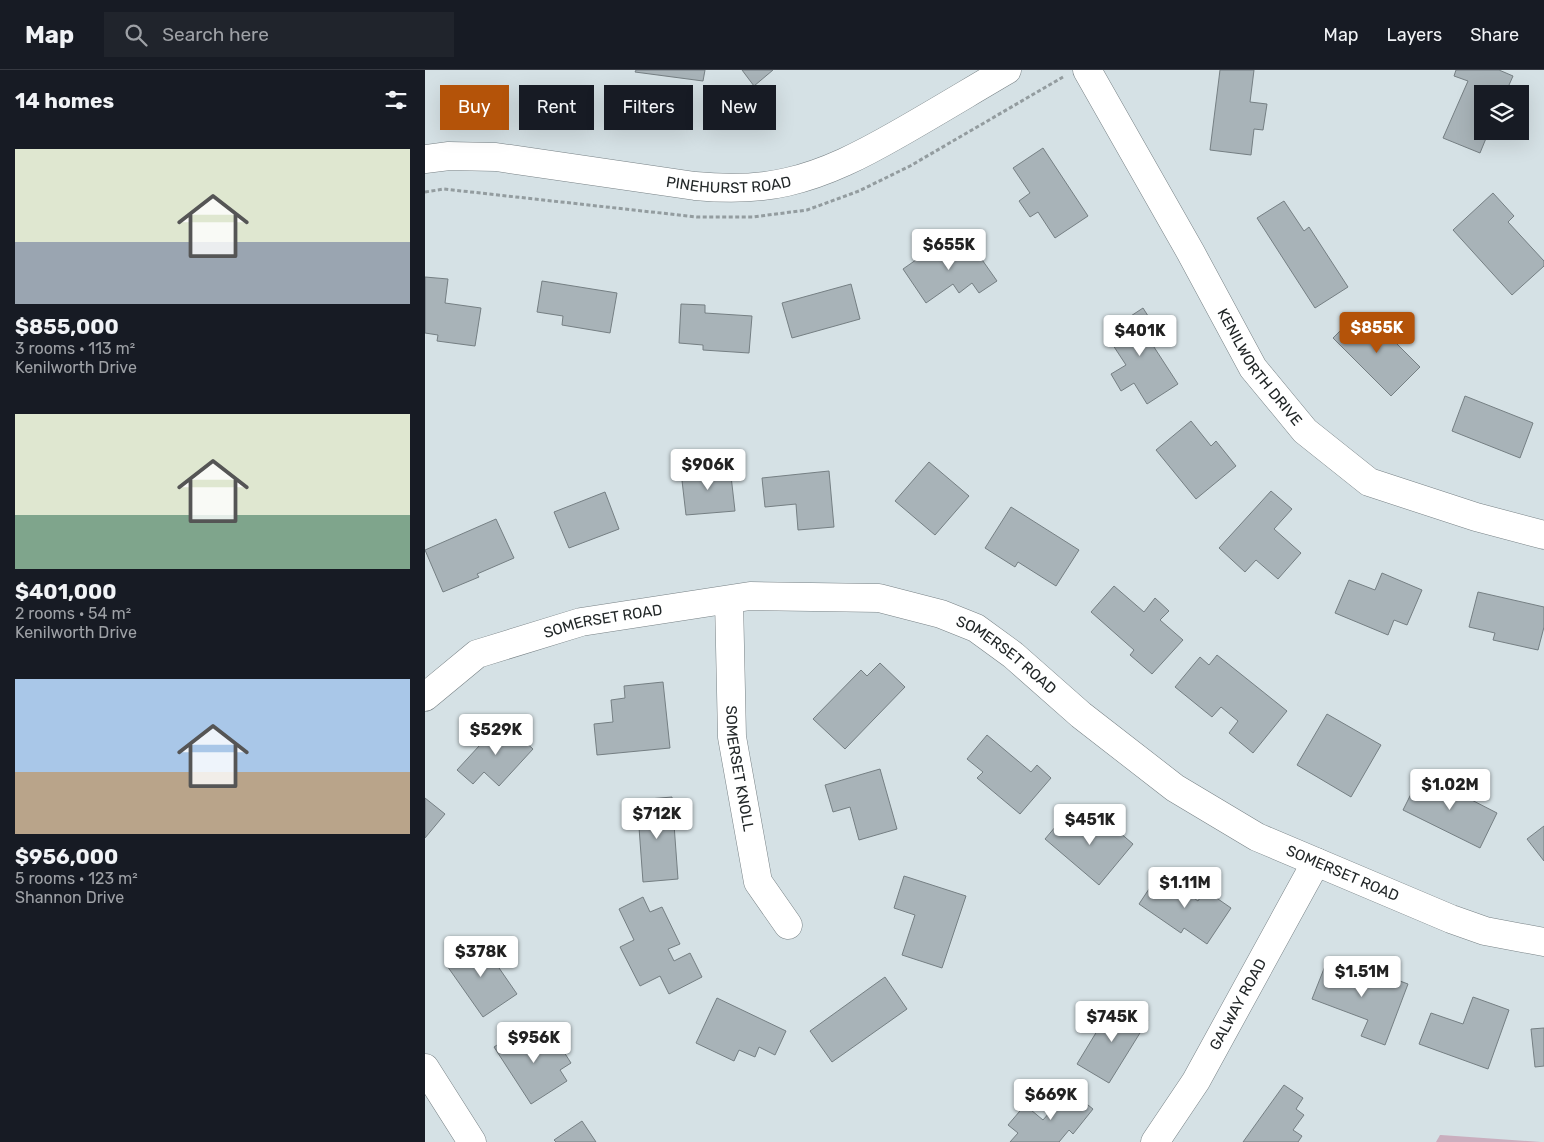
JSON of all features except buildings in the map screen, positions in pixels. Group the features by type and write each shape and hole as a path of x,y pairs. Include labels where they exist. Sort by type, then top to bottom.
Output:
{"street":[{"name":"PINEHURST ROAD","path":"425,159 449,156 496,157 695,186 718,188 766,186 811,175 859,156 1007,70"},
{"name":"KENILWORTH DRIVE","path":"1087,70 1191,253 1253,368 1305,431 1369,482 1477,517 1544,535"},
{"name":"SOMERSET ROAD","path":"425,697 477,654 581,622 750,596 879,598 941,614 976,628 1013,655 1081,716 1175,788 1257,837 1451,919 1485,931 1544,942"},
{"name":"SOMERSET KNOLL","path":"729,600 732,737 758,882 788,925"},
{"name":"GALWAY ROAD","path":"1155,1142 1196,1081 1316,862"},
{"path":"425,1068 472,1142"}],"shaded area":[{"path":"1441,1135 1541,1142 1436,1142"}]}
